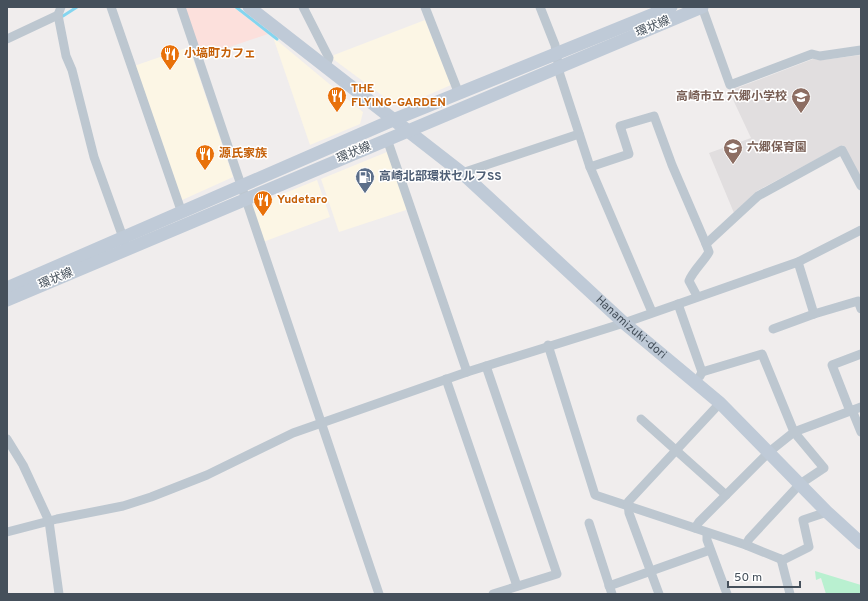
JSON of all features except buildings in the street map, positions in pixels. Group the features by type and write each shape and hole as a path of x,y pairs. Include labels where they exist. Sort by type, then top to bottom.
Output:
{"street":[{"path":"111,7 182,213"},
{"path":"180,7 380,594"},
{"name":"Hanamizuki-dori","path":"249,7 325,68 462,173 624,323 700,377 720,403 827,512 861,543"},
{"path":"303,7 329,58 325,68"},
{"path":"425,7 458,94"},
{"path":"540,7 556,54 590,168 652,312"},
{"name":"環状線","path":"7,300 126,244 243,192 393,120 671,7"},
{"path":"702,7 730,86 812,54 820,56 861,50"},
{"name":"環状線","path":"7,288 126,244 182,213 408,131 559,66 702,7"},
{"path":"7,39 60,11 66,56 72,70 94,158 126,244"},
{"path":"590,168 629,154 620,126 654,116 672,165 709,252 703,263 690,276 689,281 697,296"},
{"path":"462,173 579,134"},
{"path":"387,139 467,372"},
{"path":"706,244 758,196 837,151 842,150 861,186"},
{"path":"7,532 49,521 123,506 179,487 293,433 446,379 548,345 624,323 697,296 798,262 861,230"},
{"path":"798,262 814,314"},
{"path":"773,329 858,300 861,309"},
{"path":"678,304 700,377 762,354 794,432 824,468 800,484 749,539 746,545"},
{"path":"548,345 595,495 746,545 783,560 809,546 803,520 827,512"},
{"path":"861,354 832,365 861,432"},
{"path":"486,366 557,574 493,594"},
{"path":"446,379 517,586"},
{"path":"659,594 628,506 629,498 676,451 720,403"},
{"path":"695,528 699,522 769,452 794,432 861,407"},
{"path":"641,419 726,495"},
{"path":"8,444 23,465 49,521 59,594"},
{"path":"589,524 611,590 650,572 710,550"},
{"path":"707,533 707,540 710,550 727,594"},
{"path":"781,559 790,594"}],"shaded area":[{"path":"183,7 233,7 268,34 200,57"},
{"path":"425,20 451,85 405,105 391,102 333,59 334,55"},
{"path":"273,37 363,112 360,124 310,145"},
{"path":"189,47 233,177 180,201 134,66"},
{"name":"高崎市立 六郷小学校","path":"861,55 861,178 843,145 757,191 734,213 709,153 751,138 729,91 813,59 822,60"},
{"name":"高崎北部環状セルフSS","path":"387,152 409,209 339,232 321,179"},
{"path":"317,180 330,217 263,242 251,207"}],"green space":[{"path":"815,571 861,585 861,594 826,594 821,578 816,580"}],"waterway":[{"path":"63,16 77,7"},
{"path":"236,7 277,39"}],"place":[{"name":"小塙町カフェ","path":"170,71"},
{"name":"THE FLYING-GARDEN","path":"337,113"},
{"name":"高崎市立 六郷小学校","path":"801,114"},
{"name":"六郷保育園","path":"733,165"},
{"name":"源氏家族","path":"205,171"},
{"name":"高崎北部環状セルフSS","path":"365,194"},
{"name":"Yudetaro","path":"263,217"}]}
